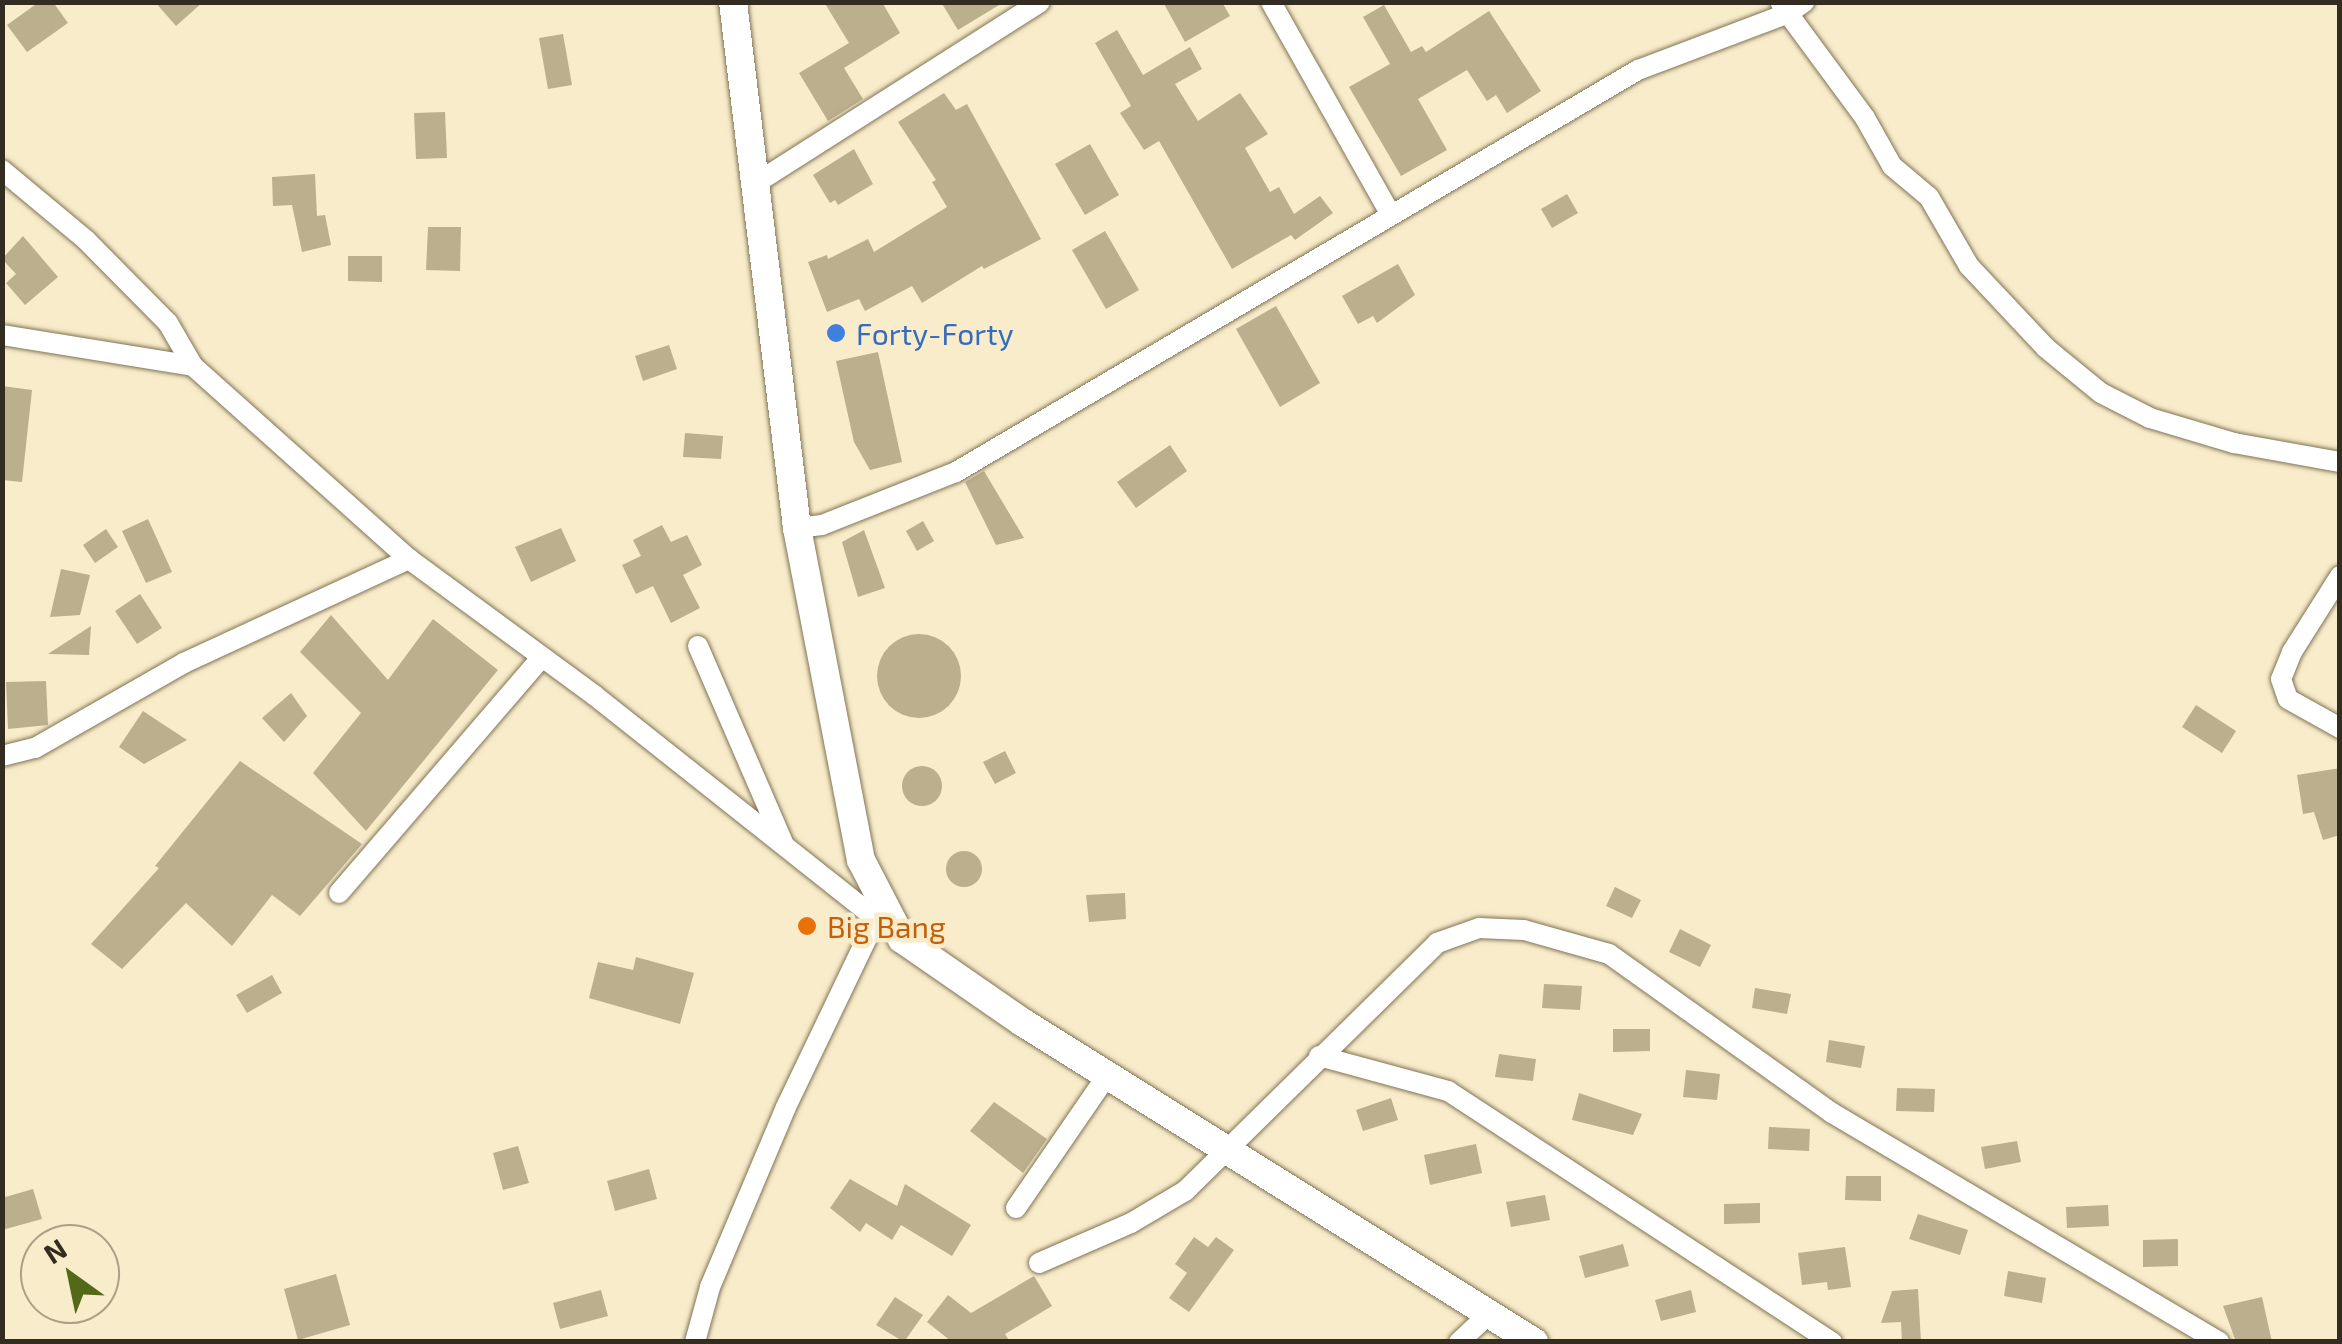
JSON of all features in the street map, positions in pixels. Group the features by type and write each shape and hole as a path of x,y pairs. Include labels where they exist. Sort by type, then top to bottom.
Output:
{"street":[{"path":"733,2 752,185 797,528 861,860 902,939"},
{"path":"752,185 1040,2"},
{"path":"1271,2 1391,215"},
{"path":"797,528 822,525 880,498 956,472 1638,70 1791,6 1892,166 1929,196 1969,266 2060,360 2101,393 2150,418 2234,443 2340,462"},
{"path":"2,170 86,240 168,323 192,366 409,559 542,657 876,920 1022,1022 1534,1342"},
{"path":"2,336 192,366"},
{"path":"2,756 35,748 184,663 409,559"},
{"path":"2340,576 2292,652 2281,679 2288,698 2340,728"},
{"path":"698,646 785,846"},
{"path":"339,893 542,657"},
{"path":"694,1342 710,1286 786,1107 876,920"},
{"path":"1040,1264 1131,1223 1186,1191 1437,943 1478,928 1524,930 1609,954 1832,1113 2220,1342"},
{"path":"1319,1056 1448,1091 1832,1342"},
{"path":"1016,1208 1108,1074"},
{"path":"1460,1342 1490,1314"}],"building":[{"path":"39,2 53,2 68,23 27,52 7,25"},
{"path":"155,2 203,2 176,26"},
{"path":"824,2 882,2 900,33 844,68 863,99 828,121 799,73 849,43"},
{"path":"941,2 1004,2 958,30"},
{"path":"1163,2 1222,2 1230,16 1185,42"},
{"path":"1384,5 1411,52 1422,46 1426,52 1489,11 1541,91 1507,113 1496,95 1487,101 1467,70 1418,99 1447,150 1401,176 1349,87 1390,64 1363,17"},
{"path":"1117,30 1143,75 1190,47 1202,69 1175,84 1198,121 1240,93 1268,134 1245,148 1270,192 1279,187 1294,214 1320,196 1333,213 1295,240 1291,235 1232,269 1159,141 1144,150 1120,113 1131,106 1095,43"},
{"path":"563,34 572,85 548,89 539,38"},
{"path":"944,93 956,110 967,104 1041,239 984,269 982,266 922,303 912,286 865,311 859,299 827,312 808,262 827,255 828,259 868,239 874,252 947,207 932,182 936,180 898,122"},
{"path":"445,112 447,158 416,159 414,113"},
{"path":"1090,144 1119,195 1085,215 1055,164"},
{"path":"854,149 873,184 838,205 835,200 830,203 813,175"},
{"path":"315,174 317,216 325,215 331,245 302,252 292,205 273,206 272,177"},
{"path":"1567,194 1578,213 1552,228 1541,209"},
{"path":"428,227 461,227 460,271 426,270"},
{"path":"1105,231 1139,290 1106,309 1072,250"},
{"path":"23,236 58,277 25,305 6,283 16,274 2,259"},
{"path":"348,256 382,256 382,282 348,281"},
{"path":"1398,264 1415,295 1377,323 1373,316 1358,324 1342,296"},
{"path":"1276,306 1320,383 1280,407 1236,329"},
{"path":"669,345 677,369 643,381 635,356"},
{"path":"878,352 902,462 870,470 854,442 836,361"},
{"path":"2,386 32,390 22,482 2,480"},
{"path":"685,433 723,436 721,459 683,457"},
{"path":"1170,445 1187,471 1136,508 1117,482"},
{"path":"984,471 1024,538 996,545 965,482"},
{"path":"148,519 172,572 146,583 122,531"},
{"path":"923,521 934,541 917,551 906,531"},
{"path":"662,525 671,542 687,535 702,565 683,575 700,608 671,623 653,586 636,594 622,565 641,556 633,540"},
{"path":"561,528 576,561 531,582 515,547"},
{"path":"106,529 118,547 95,563 83,545"},
{"path":"864,530 885,588 858,597 842,542"},
{"path":"61,569 90,575 80,615 50,617"},
{"path":"140,594 162,628 137,644 115,611"},
{"path":"331,615 388,680 433,619 498,670 366,831 313,773 361,713 300,652"},
{"path":"91,626 89,655 48,654"},
{"path":"919,634 935,637 949,646 958,660 958,692 949,706 935,715 919,718 903,715 889,706 880,692 877,676 880,660 889,646 903,637"},
{"path":"46,681 48,725 8,729 6,682"},
{"path":"291,693 307,716 284,742 262,718"},
{"path":"2196,705 2236,731 2222,753 2182,727"},
{"path":"143,711 187,740 144,764 119,747"},
{"path":"1005,751 1016,773 995,784 983,762"},
{"path":"240,761 362,844 300,916 272,895 232,946 186,903 122,969 91,944 159,868 155,866"},
{"path":"922,766 936,772 942,786 936,800 922,806 908,800 902,786 908,772"},
{"path":"2340,768 2340,835 2323,840 2314,812 2303,814 2297,775"},
{"path":"964,851 977,856 982,869 977,882 964,887 951,882 946,869 951,856"},
{"path":"1615,887 1641,900 1632,918 1606,906"},
{"path":"1125,893 1126,919 1089,922 1086,895"},
{"path":"1680,929 1711,945 1700,967 1669,952"},
{"path":"636,957 694,973 680,1024 589,998 598,962 633,970"},
{"path":"272,975 282,993 247,1013 236,995"},
{"path":"1544,984 1582,986 1580,1010 1542,1008"},
{"path":"1755,988 1791,994 1787,1014 1752,1008"},
{"path":"1613,1029 1650,1029 1650,1051 1613,1052"},
{"path":"1829,1040 1865,1046 1861,1068 1826,1062"},
{"path":"1499,1054 1536,1059 1533,1081 1495,1077"},
{"path":"1686,1070 1720,1074 1717,1100 1683,1097"},
{"path":"1897,1088 1935,1089 1934,1112 1896,1111"},
{"path":"1579,1093 1642,1114 1633,1135 1572,1120"},
{"path":"1391,1098 1398,1120 1363,1131 1356,1110"},
{"path":"994,1102 1047,1139 1023,1173 970,1131"},
{"path":"1769,1127 1810,1129 1809,1151 1768,1149"},
{"path":"2017,1141 2021,1162 1985,1169 1981,1147"},
{"path":"1476,1144 1482,1173 1430,1185 1424,1155"},
{"path":"518,1146 529,1183 503,1190 493,1153"},
{"path":"649,1169 657,1199 615,1211 607,1181"},
{"path":"1846,1176 1881,1176 1881,1201 1845,1200"},
{"path":"850,1179 897,1206 905,1184 971,1225 952,1256 901,1225 892,1240 866,1223 860,1232 830,1208"},
{"path":"33,1189 42,1219 2,1230 2,1198"},
{"path":"1545,1195 1550,1220 1511,1227 1506,1202"},
{"path":"1760,1203 1760,1223 1724,1224 1724,1204"},
{"path":"2108,1205 2109,1226 2067,1228 2066,1207"},
{"path":"1918,1214 1968,1230 1960,1255 1909,1239"},
{"path":"1194,1237 1208,1247 1216,1237 1234,1250 1189,1312 1169,1298 1187,1273 1175,1264"},
{"path":"2178,1239 2178,1266 2143,1267 2143,1240"},
{"path":"1623,1244 1629,1266 1585,1278 1579,1256"},
{"path":"1845,1247 1851,1287 1828,1290 1827,1282 1802,1285 1798,1253"},
{"path":"2008,1271 2046,1278 2042,1303 2004,1296"},
{"path":"336,1274 350,1325 298,1340 284,1289"},
{"path":"1034,1276 1052,1306 1005,1334 1010,1342 952,1342 927,1322 948,1295 971,1313"},
{"path":"1918,1289 1921,1342 1902,1342 1901,1322 1881,1323 1892,1291"},
{"path":"601,1290 608,1316 560,1329 553,1303"},
{"path":"1691,1290 1696,1312 1661,1321 1655,1300"},
{"path":"895,1297 923,1315 904,1342 876,1325"},
{"path":"2262,1297 2272,1342 2236,1342 2223,1306"}],"place":[{"name":"Forty-Forty","path":"836,333"},
{"name":"Big Bang","path":"807,926"}]}
